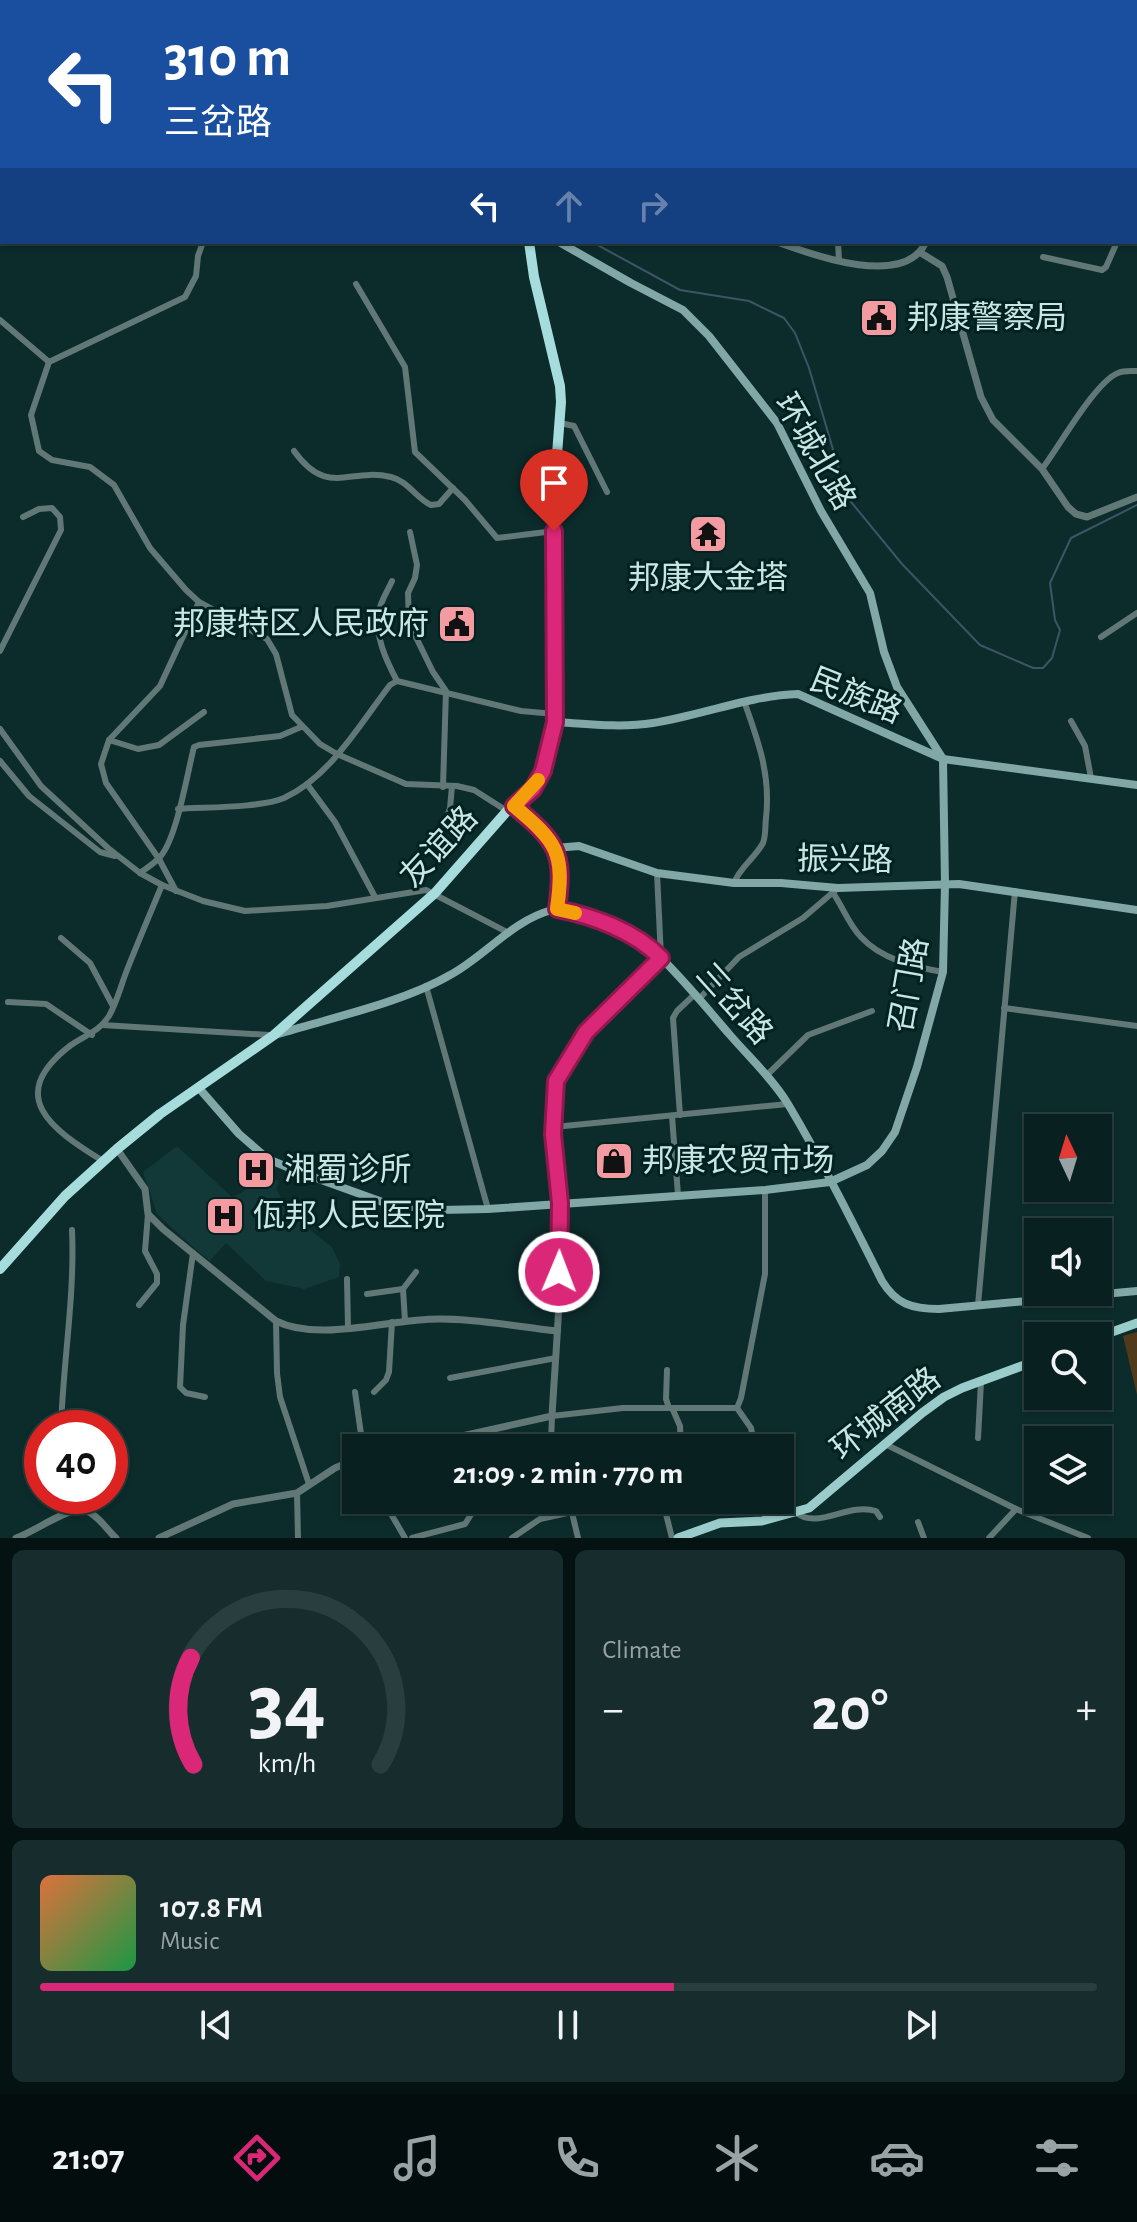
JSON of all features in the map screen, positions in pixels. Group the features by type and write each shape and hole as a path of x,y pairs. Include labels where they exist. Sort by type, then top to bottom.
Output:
{"highway":[{"name":"友谊路","path":"0,1269 65,1196 103,1161 198,1087 274,1035 435,893 510,808 533,789 543,771 555,718 554,531 560,386 529,244"}],"main road":[{"name":"环城北路","path":"563,244 667,300 697,322 777,423 821,511 870,593 886,661 897,687 943,759"},
{"name":"民族路","path":"555,718 628,726 688,716 772,695 798,694 943,759 1137,785"},
{"name":"召门路","path":"198,1087 239,1134 268,1159 388,1204 440,1210 488,1209 765,1190 830,1182 867,1165 895,1132 943,972 943,759"},
{"path":"274,1035 452,975 525,922 557,909 561,880 555,848 542,830 510,808"},
{"name":"振兴路","path":"555,848 579,846 657,873 734,883 781,883 836,891 945,884 1015,891 1137,910"},
{"name":"三岔路","path":"557,909 611,926 639,939 661,958 767,1075 788,1104 882,1281 902,1304 925,1309 1137,1291"},
{"path":"1112,1332 1137,1323"},
{"name":"环城南路","path":"794,1512 809,1508 944,1397 1024,1365"},
{"name":"环城南路","path":"678,1538 720,1523 762,1521 788,1514"}],"street":[{"path":"202,244 196,276 185,297 49,362 31,415 39,451 52,460 90,467 114,485 150,548 199,602 267,639 276,654 292,715 320,744 406,784 474,790 510,808"},
{"path":"784,244 856,265 887,264 911,258 921,253 925,244"},
{"path":"838,244 839,261"},
{"path":"1043,257 1102,270 1116,244"},
{"path":"921,253 942,266 947,277 981,397 993,420 1042,469 1068,507 1076,514 1087,517 1137,497"},
{"path":"356,284 405,367 415,452 453,488 497,538 554,531"},
{"path":"0,320 49,362"},
{"path":"1042,469 1081,411 1110,378 1123,371 1137,371"},
{"path":"560,423 574,426 607,492"},
{"path":"294,451 304,464 326,479 377,475 391,477 402,481 431,505 439,504 453,488"},
{"path":"0,651 61,530 60,517 52,508 39,509 23,517"},
{"path":"410,532 417,565 408,593 409,623 446,691 443,787"},
{"path":"392,581 379,611 379,636 397,681"},
{"path":"176,891 159,859 106,783 101,764 109,740 160,686 199,602"},
{"path":"1101,637 1137,613"},
{"path":"178,809 284,798 307,784 337,754 390,685 397,681 555,718"},
{"path":"734,883 738,871 763,842 767,812 768,779 744,701"},
{"path":"109,740 138,749 159,745 204,712"},
{"path":"1071,721 1085,746 1091,778"},
{"path":"140,873 159,859 166,846 196,745 280,736 301,727"},
{"path":"0,729 41,786 140,873 176,891 245,911 327,906 420,890 435,893 509,933"},
{"path":"0,761 29,796 100,852 119,856"},
{"path":"307,784 335,822 375,897"},
{"path":"443,829 450,808 452,786"},
{"path":"551,1434 560,1203 554,1127 556,1081 586,1032 661,958 657,873"},
{"path":"103,1161 60,1130 37,1102 39,1082 43,1072 73,1044 92,1035 102,1025 113,1006 162,885"},
{"path":"678,1195 673,1018 677,1011 739,957 803,918 836,891 862,939 912,967 943,972"},
{"path":"978,1305 1015,891"},
{"path":"61,938 90,963 113,1006"},
{"path":"426,986 488,1209"},
{"path":"8,1002 46,1004 92,1035"},
{"path":"1004,1008 1137,1026"},
{"path":"767,1075 808,1035 872,1011"},
{"path":"102,1025 274,1035"},
{"path":"554,1127 788,1104"},
{"path":"117,1149 145,1189 148,1214 145,1251 157,1274 157,1283 139,1305"},
{"path":"752,1434 737,1408 765,1274 765,1190"},
{"path":"148,1214 276,1321 298,1328 455,1319 557,1331"},
{"path":"62,1410 74,1277 72,1230"},
{"path":"193,1253 183,1325 180,1387 186,1393 205,1397"},
{"path":"405,1321 403,1289 416,1272"},
{"path":"347,1279 348,1327"},
{"path":"367,1294 403,1289"},
{"path":"276,1321 280,1397 309,1484"},
{"path":"374,1392 389,1372 392,1322"},
{"path":"450,1378 556,1358"},
{"path":"667,1370 666,1399 680,1426 680,1434"},
{"path":"978,1438 981,1382"},
{"path":"355,1392 361,1434"},
{"path":"471,1434 552,1416 623,1408 737,1408"},
{"path":"885,1444 1016,1509 1088,1538"},
{"path":"159,1538 233,1504 287,1497 342,1466"},
{"path":"297,1493 298,1538"},
{"path":"794,1514 815,1520 867,1508 876,1511 880,1517"},
{"path":"989,1538 1016,1509"},
{"path":"16,1538 65,1514"},
{"path":"90,1514 116,1538"},
{"path":"391,1514 405,1538"},
{"path":"412,1538 465,1524 471,1514"},
{"path":"512,1538 540,1519 563,1514"},
{"path":"572,1514 578,1538"},
{"path":"666,1514 672,1538"},
{"path":"918,1522 924,1538"}],"shaded area":[{"name":"佤邦人民医院","path":"177,1146 232,1197 243,1192 264,1173 279,1181 276,1189 293,1217 332,1247 340,1264 339,1277 304,1289 266,1281 226,1243 210,1261 195,1249 157,1214 143,1172"},
{"path":"1137,1332 1137,1395 1123,1336"}],"waterway":[{"path":"596,244 680,290 749,301 784,318 795,333 809,368 847,497 902,564 980,645 1033,668 1043,668 1052,658 1060,630 1055,620 1050,583 1071,538 1137,505"}],"slow traffic":[{"path":"538,780 533,789 514,806 542,830 555,848 561,880 557,909 575,913"}],"place":[{"name":"邦康警察局","path":"879,318"},
{"name":"邦康大金塔","path":"708,534"},
{"name":"邦康特区人民政府","path":"457,624"},
{"name":"邦康农贸市场","path":"614,1161"},
{"name":"湘蜀诊所","path":"256,1170"},
{"name":"佤邦人民医院","path":"225,1216"}],"route":[{"path":"554,531 555,722 543,771 533,789 514,806 542,830 555,848 561,880 557,909 597,920 639,939 661,958 586,1032 556,1081 553,1134 560,1203 559,1272"}]}
